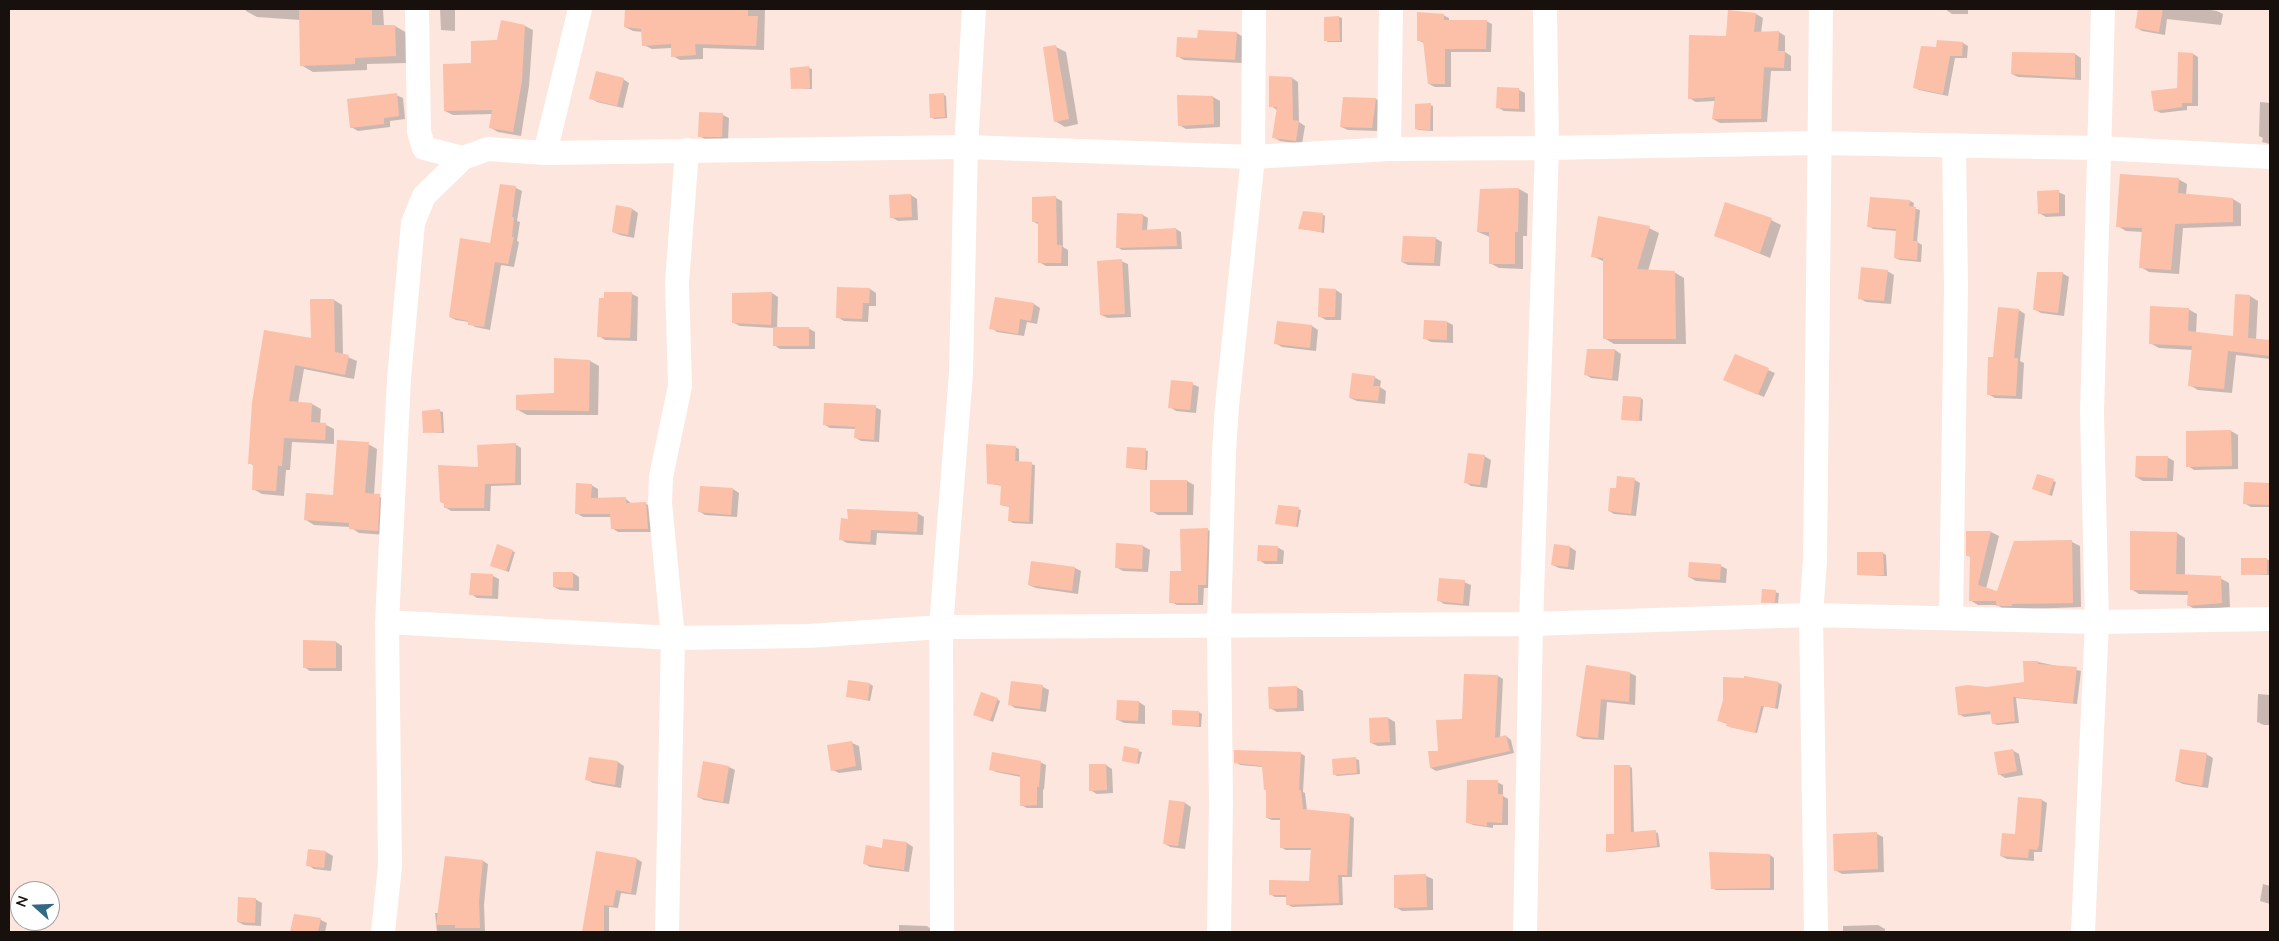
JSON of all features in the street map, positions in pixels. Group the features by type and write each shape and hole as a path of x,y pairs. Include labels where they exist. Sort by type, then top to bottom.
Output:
{"street":[{"path":"416,9 419,132 424,148 463,158"},
{"path":"545,153 580,9"},
{"path":"942,932 941,627 961,373 966,147 974,9"},
{"path":"1219,932 1221,804 1219,626 1227,406 1252,156 1254,9"},
{"path":"1389,149 1391,9"},
{"path":"1525,932 1531,624 1547,148 1545,9"},
{"path":"1816,932 1811,615 1814,561 1822,9"},
{"path":"2084,932 2097,622 2092,414 2104,9"},
{"path":"383,932 390,866 387,622 399,379 413,223 424,196 463,158 488,150 545,153 966,147 1252,156 1389,149 1819,143 2099,148 2270,157"},
{"path":"1951,618 1956,287 1954,145"},
{"path":"667,932 673,638 660,504 661,477 680,386 677,283 687,150"},
{"path":"387,622 673,638 808,636 941,627 1531,624 1811,615 2097,622 2270,619"}],"building":[{"path":"299,9 372,9 372,25 395,25 396,56 355,58 355,64 300,66"},
{"path":"625,9 748,9 748,16 758,16 756,46 695,44 696,55 671,57 671,44 642,46 641,29 624,27"},
{"path":"2138,9 2163,9 2159,32 2135,28"},
{"path":"1728,10 1756,13 1754,32 1779,31 1778,51 1785,51 1784,68 1764,67 1761,119 1712,119 1715,97 1688,99 1689,35 1726,36"},
{"path":"1417,12 1444,14 1444,20 1487,20 1486,49 1445,49 1445,84 1428,84 1423,41 1417,41"},
{"path":"1339,16 1340,41 1324,41 1324,17"},
{"path":"501,20 525,25 522,81 513,132 489,128 492,110 444,111 443,64 471,63 471,41 497,40"},
{"path":"1198,30 1237,32 1235,60 1176,57 1177,37 1197,38"},
{"path":"1937,40 1963,42 1962,56 1950,56 1943,94 1913,88 1921,46 1936,47"},
{"path":"1056,45 1069,119 1054,122 1043,47"},
{"path":"2012,52 2075,53 2075,78 2011,74"},
{"path":"2178,52 2193,53 2192,103 2182,103 2182,107 2154,111 2151,91 2177,88"},
{"path":"809,66 810,88 791,89 790,68"},
{"path":"596,71 624,78 617,106 589,99"},
{"path":"1269,76 1292,77 1293,120 1299,121 1296,141 1272,138 1277,107 1269,107"},
{"path":"1497,87 1519,88 1519,109 1496,108"},
{"path":"397,93 399,116 384,118 384,124 350,128 347,99"},
{"path":"944,93 945,117 930,118 929,94"},
{"path":"1177,95 1213,96 1214,124 1178,126"},
{"path":"1343,97 1376,98 1372,128 1340,127"},
{"path":"1431,103 1430,130 1415,129 1415,104"},
{"path":"699,112 723,113 722,137 698,137"},
{"path":"2120,174 2179,178 2178,193 2233,198 2233,222 2175,224 2171,270 2139,268 2142,228 2116,227"},
{"path":"500,184 516,186 512,217 514,217 512,237 514,237 508,264 495,262 484,327 468,325 468,321 449,317 460,238 490,243"},
{"path":"1519,188 1518,232 1515,232 1515,264 1489,264 1489,232 1477,232 1480,189"},
{"path":"2059,190 2059,213 2038,214 2037,191"},
{"path":"911,194 912,217 890,218 889,195"},
{"path":"1056,196 1057,245 1062,245 1061,263 1038,263 1038,222 1032,222 1032,197"},
{"path":"1870,197 1910,200 1909,206 1916,207 1913,241 1918,241 1917,260 1894,258 1896,229 1867,227"},
{"path":"1725,202 1772,218 1760,253 1714,236"},
{"path":"616,205 632,208 628,235 612,232"},
{"path":"1303,211 1323,213 1322,232 1298,229"},
{"path":"1117,213 1143,214 1142,230 1176,228 1177,246 1116,248"},
{"path":"1598,216 1650,226 1637,269 1675,271 1676,339 1603,339 1603,258 1591,257"},
{"path":"1403,236 1436,237 1434,263 1401,262"},
{"path":"1122,259 1125,314 1100,315 1097,261"},
{"path":"1861,267 1888,270 1884,301 1858,299"},
{"path":"2037,272 2063,272 2058,313 2033,310"},
{"path":"837,287 870,288 869,303 863,303 862,319 836,318"},
{"path":"1319,288 1336,289 1335,317 1318,317"},
{"path":"604,292 632,292 630,338 597,337 599,298 604,298"},
{"path":"772,292 771,325 732,323 732,293"},
{"path":"2235,294 2250,295 2248,338 2270,340 2270,356 2228,351 2224,389 2188,386 2192,346 2149,344 2150,306 2189,308 2188,331 2233,336"},
{"path":"995,297 1034,303 1031,321 1020,319 1018,334 989,329"},
{"path":"310,299 334,299 335,352 349,355 345,375 295,365 289,401 312,403 311,422 326,423 325,440 284,438 282,466 278,466 276,491 252,490 253,464 248,464 252,403 264,330 311,338"},
{"path":"1998,307 2019,309 2014,358 2018,358 2016,396 1987,395 1988,357 1993,357"},
{"path":"1424,320 1447,321 1447,340 1423,339"},
{"path":"1277,321 1312,325 1310,348 1274,344"},
{"path":"773,327 809,327 809,346 773,346"},
{"path":"1587,349 1615,349 1612,379 1584,375"},
{"path":"1735,354 1769,368 1758,395 1723,380"},
{"path":"554,358 590,360 589,411 516,410 516,395 554,393"},
{"path":"1352,373 1375,376 1373,386 1380,386 1378,401 1349,398"},
{"path":"1171,380 1193,382 1190,410 1168,408"},
{"path":"1623,396 1641,397 1639,421 1621,420"},
{"path":"824,403 876,405 874,440 854,438 855,427 823,425"},
{"path":"440,409 442,432 423,433 422,411"},
{"path":"2231,430 2232,466 2186,467 2186,431"},
{"path":"337,440 369,442 365,493 380,494 378,531 349,529 349,523 304,520 306,493 333,495"},
{"path":"516,443 515,483 485,484 484,508 444,508 444,503 440,502 438,465 478,467 477,445"},
{"path":"986,444 1016,446 1015,461 1032,462 1029,522 1008,521 1009,506 1000,505 1001,485 987,484"},
{"path":"1127,447 1146,448 1145,469 1126,468"},
{"path":"1468,453 1485,455 1480,485 1464,483"},
{"path":"2136,456 2168,456 2167,478 2135,477"},
{"path":"2037,474 2054,479 2049,495 2032,489"},
{"path":"1617,476 1635,478 1631,514 1608,511 1610,488 1616,488"},
{"path":"1150,480 1187,480 1187,512 1150,512"},
{"path":"2244,482 2270,483 2270,505 2243,504"},
{"path":"576,483 592,484 591,498 626,497 626,503 646,502 648,529 611,529 610,514 575,514"},
{"path":"700,486 733,488 731,515 698,512"},
{"path":"1278,505 1299,507 1296,527 1275,524"},
{"path":"847,509 918,512 917,532 871,530 870,542 839,540 841,518 848,519"},
{"path":"1208,528 1206,585 1198,585 1198,603 1169,603 1170,571 1181,571 1180,529"},
{"path":"1966,531 1991,531 1978,585 1997,591 2014,541 2072,540 2073,603 1996,606 1996,601 1969,601 1970,556 1966,556"},
{"path":"2130,531 2177,532 2176,574 2221,576 2222,603 2187,606 2188,591 2130,590"},
{"path":"1116,543 1143,545 1142,569 1115,568"},
{"path":"497,544 513,550 506,571 490,566"},
{"path":"1554,544 1570,546 1568,567 1551,565"},
{"path":"1258,545 1278,546 1277,561 1257,561"},
{"path":"1857,552 1883,552 1884,575 1857,575"},
{"path":"2241,558 2267,558 2267,574 2241,575"},
{"path":"1031,561 1075,567 1072,591 1028,585"},
{"path":"1689,562 1721,564 1720,580 1688,577"},
{"path":"553,572 573,572 573,588 553,587"},
{"path":"471,573 493,574 492,596 469,595"},
{"path":"1439,578 1465,580 1463,604 1437,601"},
{"path":"1762,589 1776,590 1775,602 1761,603"},
{"path":"303,640 336,641 336,668 303,668"},
{"path":"2023,661 2038,661 2038,664 2077,667 2073,703 2013,697 2015,721 1992,724 1990,711 1958,715 1955,687 1968,685 1987,687 2024,682"},
{"path":"1586,665 1630,672 1629,702 1601,699 1598,738 1576,736"},
{"path":"1464,674 1498,675 1495,738 1506,735 1510,751 1430,768 1428,751 1438,751 1436,720 1462,719"},
{"path":"1744,676 1779,682 1775,708 1761,706 1755,733 1726,726 1727,723 1717,721 1723,700 1723,677 1744,678"},
{"path":"848,680 870,683 868,700 846,697"},
{"path":"1011,681 1043,685 1040,709 1008,705"},
{"path":"1297,686 1297,708 1269,709 1268,687"},
{"path":"981,692 998,698 990,721 973,715"},
{"path":"1117,700 1139,701 1138,721 1116,720"},
{"path":"1172,710 1199,711 1199,726 1172,725"},
{"path":"1388,717 1390,742 1370,743 1369,718"},
{"path":"852,741 856,766 831,771 827,745"},
{"path":"1124,746 1139,749 1137,764 1122,761"},
{"path":"2013,749 2017,771 1998,775 1994,752"},
{"path":"2180,749 2207,753 2202,786 2175,781"},
{"path":"1234,750 1301,752 1299,790 1301,790 1303,809 1350,814 1347,875 1338,875 1339,903 1286,905 1286,895 1269,895 1269,880 1309,881 1311,848 1280,848 1280,818 1266,818 1266,790 1264,790 1262,766 1234,763"},
{"path":"992,752 1041,761 1039,787 1037,787 1037,805 1020,806 1020,775 989,770"},
{"path":"589,757 618,761 615,785 585,780"},
{"path":"1356,757 1357,773 1333,775 1332,759"},
{"path":"703,761 729,766 723,802 697,797"},
{"path":"1089,764 1106,764 1107,790 1089,791"},
{"path":"1614,765 1630,765 1631,832 1656,830 1657,846 1606,852 1606,834 1614,834"},
{"path":"1467,780 1498,780 1498,794 1503,794 1502,823 1487,822 1487,826 1466,823"},
{"path":"2018,797 2042,799 2039,845 2037,850 2029,849 2028,858 2000,856 2002,833 2015,834"},
{"path":"1169,800 1185,802 1178,846 1163,844"},
{"path":"1877,832 1878,869 1834,871 1833,834"},
{"path":"883,839 907,842 904,870 863,864 866,845 882,848"},
{"path":"308,849 326,851 324,868 306,866"},
{"path":"596,851 637,858 631,893 616,890 613,906 604,905 604,932 582,932"},
{"path":"1709,852 1770,854 1770,888 1711,889"},
{"path":"445,856 483,860 479,901 480,928 455,928 455,925 436,925"},
{"path":"1426,874 1427,907 1394,908 1394,875"},
{"path":"238,897 256,898 255,923 237,922"},
{"path":"294,914 321,918 318,932 290,932"}]}
